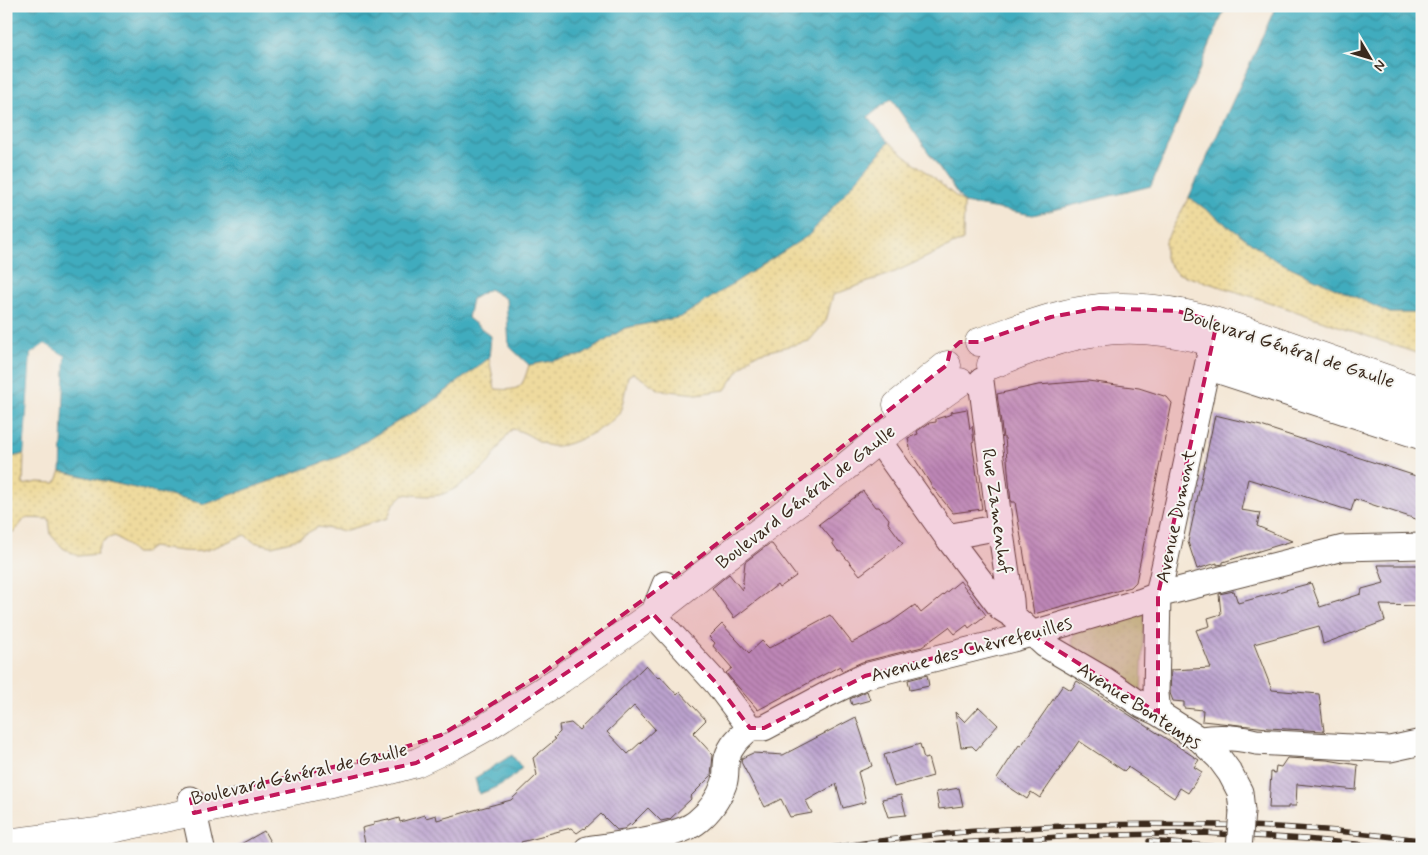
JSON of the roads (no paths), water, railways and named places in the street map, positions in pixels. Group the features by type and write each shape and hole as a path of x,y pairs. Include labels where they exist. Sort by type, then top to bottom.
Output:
{"main road":[{"name":"Boulevard Général de Gaulle","path":"6,843 97,832 369,759 404,749 441,735 541,674 665,584 834,455 1050,317 1099,308 1138,307 1177,311 1212,344 1422,415"},
{"name":"Boulevard Général de Gaulle","path":"1212,344 1422,391"},
{"name":"Boulevard Général de Gaulle","path":"6,828 193,806 383,772 416,762 452,746 488,726 562,679 653,614 972,367"}],"street":[{"path":"1212,344 1422,437"},
{"name":"Avenue Dumont","path":"1158,713 1156,694 1158,595 1212,344"},
{"name":"Rue Zamenhof","path":"972,367 1000,527 1012,615"},
{"path":"878,440 947,537 1001,608 1012,615 1030,633"},
{"path":"947,537 1000,527"},
{"name":"Avenue des Chèvrefeuilles","path":"750,728 764,728 865,676 1017,638 1158,595 1343,548 1422,546"},
{"path":"587,849 648,839 686,828 697,822 718,798 724,782 727,758 735,742 750,728 717,684 653,614 665,584"},
{"name":"Avenue Bontemps","path":"1030,633 1045,645 1199,739 1219,758 1240,792 1242,811 1239,849"},
{"path":"1199,739 1211,737 1237,738 1256,742 1390,749 1422,742"},
{"path":"1230,773 1256,742"},
{"path":"193,806 202,849"}],"water":[{"path":"6,6 1226,6 1151,186 1033,215 964,203 891,99 868,117 889,142 809,235 681,317 625,328 583,355 529,365 509,346 506,299 489,289 472,299 468,318 491,336 489,358 437,398 339,457 205,504 61,471 65,356 45,344 31,354 24,454 6,458"},
{"path":"1276,6 1422,6 1422,313 1390,313 1275,260 1189,197"},
{"path":"512,755 522,768 502,784 479,794 475,778"}],"railway":[{"path":"823,849 944,834 1004,829 1126,824 1187,824 1309,829 1422,840"},
{"path":"902,849 940,844 1076,836 1203,833 1305,839 1407,849"},
{"path":"1149,841 1241,849"}]}
